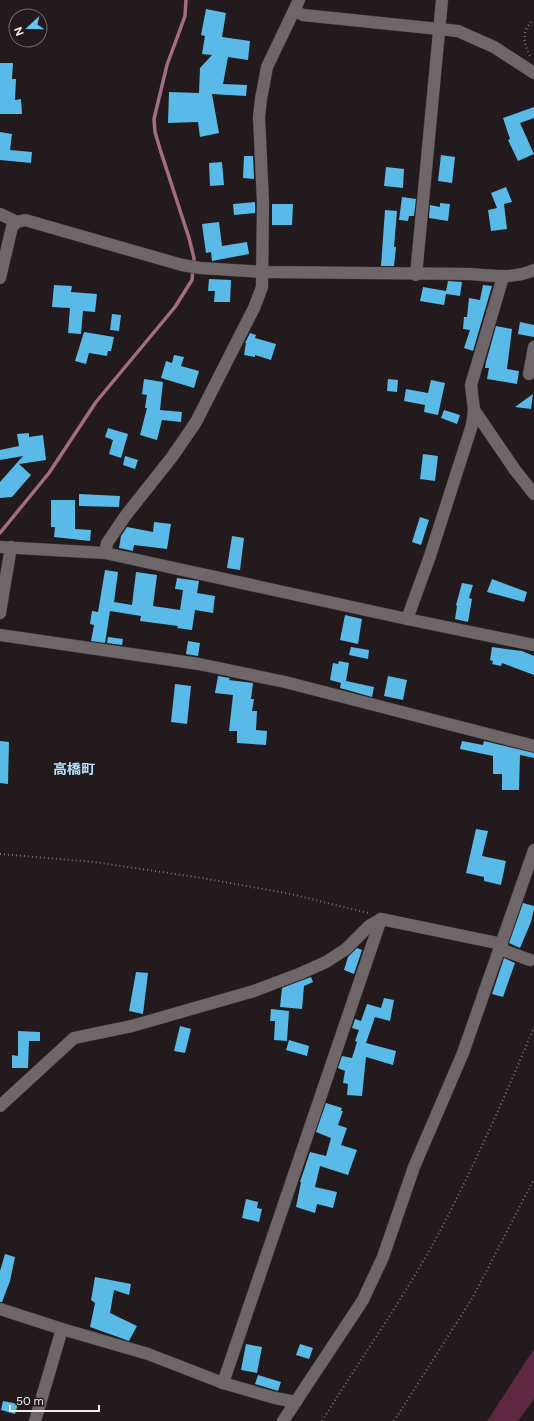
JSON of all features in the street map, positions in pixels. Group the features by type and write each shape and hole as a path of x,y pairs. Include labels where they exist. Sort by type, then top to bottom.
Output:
{"street":[{"path":"416,274 442,0"},
{"path":"297,6 303,15 458,31 494,47 534,73"},
{"path":"105,553 107,543 122,520 172,457 209,399 233,347 254,308 262,287 263,202 259,117 261,99 267,67 297,6"},
{"path":"0,214 17,222"},
{"path":"0,278 12,226 17,222 25,220 33,221 182,265 200,268 263,272 470,274 502,277 516,276 534,270"},
{"path":"407,619 430,556 472,425 474,410 471,385 502,277"},
{"path":"529,374 534,347"},
{"path":"474,410 515,470 534,494"},
{"path":"0,613 4,547 105,553 407,619 534,645"},
{"path":"0,635 200,664 285,682 534,746"},
{"path":"283,1421 364,1300 383,1257 414,1167 463,1053 534,850"},
{"path":"223,1383 381,919"},
{"path":"0,1106 74,1038 132,1026 254,991 299,974 326,962 346,949 369,926 381,919 501,947 530,960"},
{"path":"0,1309 148,1354 223,1383 275,1398 296,1402"},
{"path":"35,1421 62,1329"}],"path":[{"path":"532,59 525,44 524,32 528,24 534,20"},
{"path":"0,854 94,862 202,878 291,894 376,914 381,919"},
{"path":"322,1421 355,1368 386,1324 438,1233 478,1155 534,1027"},
{"path":"394,1421 473,1297 534,1179"}],"shaded area":[{"path":"534,1349 534,1399 518,1421 487,1421"}],"building":[{"path":"206,9 226,13 222,37 250,41 248,60 228,57 223,84 247,85 246,96 212,94 219,133 200,137 198,122 168,123 169,92 199,93 200,68 212,55 202,54 205,36 201,35"},
{"path":"0,63 13,63 12,79 16,79 15,100 21,99 22,114 0,114"},
{"path":"534,107 534,118 520,123 534,154 518,161 508,140 510,139 503,118"},
{"path":"0,132 12,134 10,150 32,152 31,163 0,160"},
{"path":"441,155 455,157 452,183 438,181"},
{"path":"244,156 253,156 254,179 243,178"},
{"path":"222,162 224,185 210,186 209,163"},
{"path":"386,167 404,169 403,188 384,186"},
{"path":"506,187 512,202 504,204 507,229 491,231 488,210 497,208 491,193"},
{"path":"402,197 416,199 414,216 409,216 408,221 399,220"},
{"path":"255,202 255,213 234,215 233,204"},
{"path":"440,203 450,204 448,221 429,218 430,205 440,207"},
{"path":"272,204 293,204 292,225 272,225"},
{"path":"385,210 397,211 394,266 381,266"},
{"path":"219,222 222,246 247,242 249,254 212,261 211,252 206,253 202,224"},
{"path":"209,279 231,280 230,302 214,302 215,291 208,291"},
{"path":"448,281 462,282 460,296 446,294 444,305 420,301 423,287 446,291"},
{"path":"54,285 72,286 71,292 97,294 95,312 83,311 81,334 68,333 70,308 52,307"},
{"path":"483,285 492,286 473,351 464,348 470,330 463,329 464,317 467,317 469,298 480,300"},
{"path":"112,314 121,315 119,331 110,330"},
{"path":"520,322 534,325 534,337 518,334"},
{"path":"496,326 512,329 507,369 519,371 517,384 487,379 489,368 485,368 486,362"},
{"path":"84,332 114,337 111,351 108,351 107,356 89,353 86,364 75,361"},
{"path":"250,333 256,335 255,338 276,344 271,360 255,355 255,357 244,355 245,343"},
{"path":"174,355 184,357 181,366 199,371 194,388 161,378 166,361 172,363"},
{"path":"144,379 163,382 160,410 182,412 181,422 162,420 157,440 140,435 147,408 145,408 147,395 142,394"},
{"path":"388,379 398,380 397,392 387,391"},
{"path":"431,380 445,383 438,415 424,412 425,405 404,401 406,389 428,393"},
{"path":"533,394 531,409 515,407"},
{"path":"444,410 460,415 457,424 441,418"},
{"path":"108,428 128,434 121,458 109,454 113,440 105,437"},
{"path":"29,433 29,437 43,435 46,460 19,464 31,475 12,497 0,498 0,482 23,456 0,460 0,450 19,446 17,434"},
{"path":"423,454 438,456 435,481 420,479"},
{"path":"125,456 138,460 135,469 123,465"},
{"path":"79,494 120,496 119,507 79,506"},
{"path":"51,500 75,500 75,529 91,530 90,541 54,537 55,527 51,527"},
{"path":"420,517 429,520 421,545 412,542"},
{"path":"154,522 171,524 167,549 134,545 133,551 119,548 121,536 127,527 153,532"},
{"path":"232,536 244,538 240,570 227,568"},
{"path":"105,570 118,572 114,602 132,605 136,572 157,575 153,606 180,610 183,590 175,589 177,578 199,581 197,593 215,596 213,613 195,610 192,630 177,628 178,626 140,621 141,616 110,611 105,643 91,641 94,625 90,624 92,611 98,612"},
{"path":"492,579 527,592 524,602 487,592"},
{"path":"462,583 473,585 469,598 472,599 468,622 455,619 456,605"},
{"path":"345,615 362,619 358,644 340,640"},
{"path":"108,637 123,639 122,645 107,643"},
{"path":"188,641 200,643 198,656 186,654"},
{"path":"351,647 369,650 368,659 349,655"},
{"path":"492,647 522,651 534,656 534,675 502,663 501,666 492,664 493,661 490,660"},
{"path":"339,661 349,663 346,681 374,687 372,697 340,688 341,683 330,680 333,663 338,664"},
{"path":"218,676 230,678 229,680 253,683 251,699 254,699 252,711 257,711 256,730 267,731 266,745 237,743 237,731 229,731 233,695 215,693"},
{"path":"388,676 407,680 403,700 384,696"},
{"path":"175,684 191,686 187,724 171,722"},
{"path":"0,741 9,742 8,784 0,783"},
{"path":"462,741 483,745 484,741 534,753 534,758 520,755 519,790 502,790 502,774 493,774 493,756 460,749"},
{"path":"476,829 488,831 482,856 506,861 501,885 484,881 484,877 466,873"},
{"path":"523,903 534,906 534,909 531,922 520,948 509,943"},
{"path":"357,948 362,950 354,974 344,970 348,957"},
{"path":"504,958 515,963 503,997 492,994"},
{"path":"136,972 148,973 143,1014 129,1011"},
{"path":"311,977 313,982 304,986 302,1009 280,1007 282,988"},
{"path":"384,998 394,1000 390,1021 375,1017 366,1043 396,1051 393,1065 366,1057 362,1096 347,1095 348,1084 343,1083 345,1071 338,1068 342,1056 352,1058 357,1042 355,1041 359,1030 352,1028 355,1019 361,1021 367,1004 381,1008"},
{"path":"271,1009 289,1011 287,1041 274,1040 275,1021 270,1021"},
{"path":"180,1026 191,1029 185,1053 174,1051"},
{"path":"18,1031 40,1032 40,1041 29,1041 28,1068 12,1068 12,1055 18,1056"},
{"path":"289,1040 309,1046 307,1056 286,1050"},
{"path":"326,1103 342,1108 341,1111 343,1111 338,1125 347,1128 341,1145 357,1150 348,1175 320,1166 315,1187 337,1192 333,1208 317,1204 315,1213 296,1207 300,1182 310,1152 326,1156 331,1138 316,1132"},
{"path":"246,1199 258,1202 257,1208 262,1209 259,1222 242,1218"},
{"path":"5,1254 15,1257 10,1281 2,1302 0,1302 0,1271"},
{"path":"95,1277 131,1284 129,1295 114,1290 110,1313 137,1326 129,1341 90,1327 95,1303 91,1300"},
{"path":"246,1344 262,1347 257,1373 241,1370"},
{"path":"300,1344 313,1348 309,1359 296,1355"},
{"path":"258,1375 281,1382 278,1391 255,1384"},
{"path":"3,1401 18,1404 15,1414 1,1410"}],"waterway":[{"path":"0,533 49,473 96,402 175,307 192,280 194,258 155,132 154,119 167,65 185,16 186,0"}],"district":[{"name":"高橋町","path":"74,769"}]}
